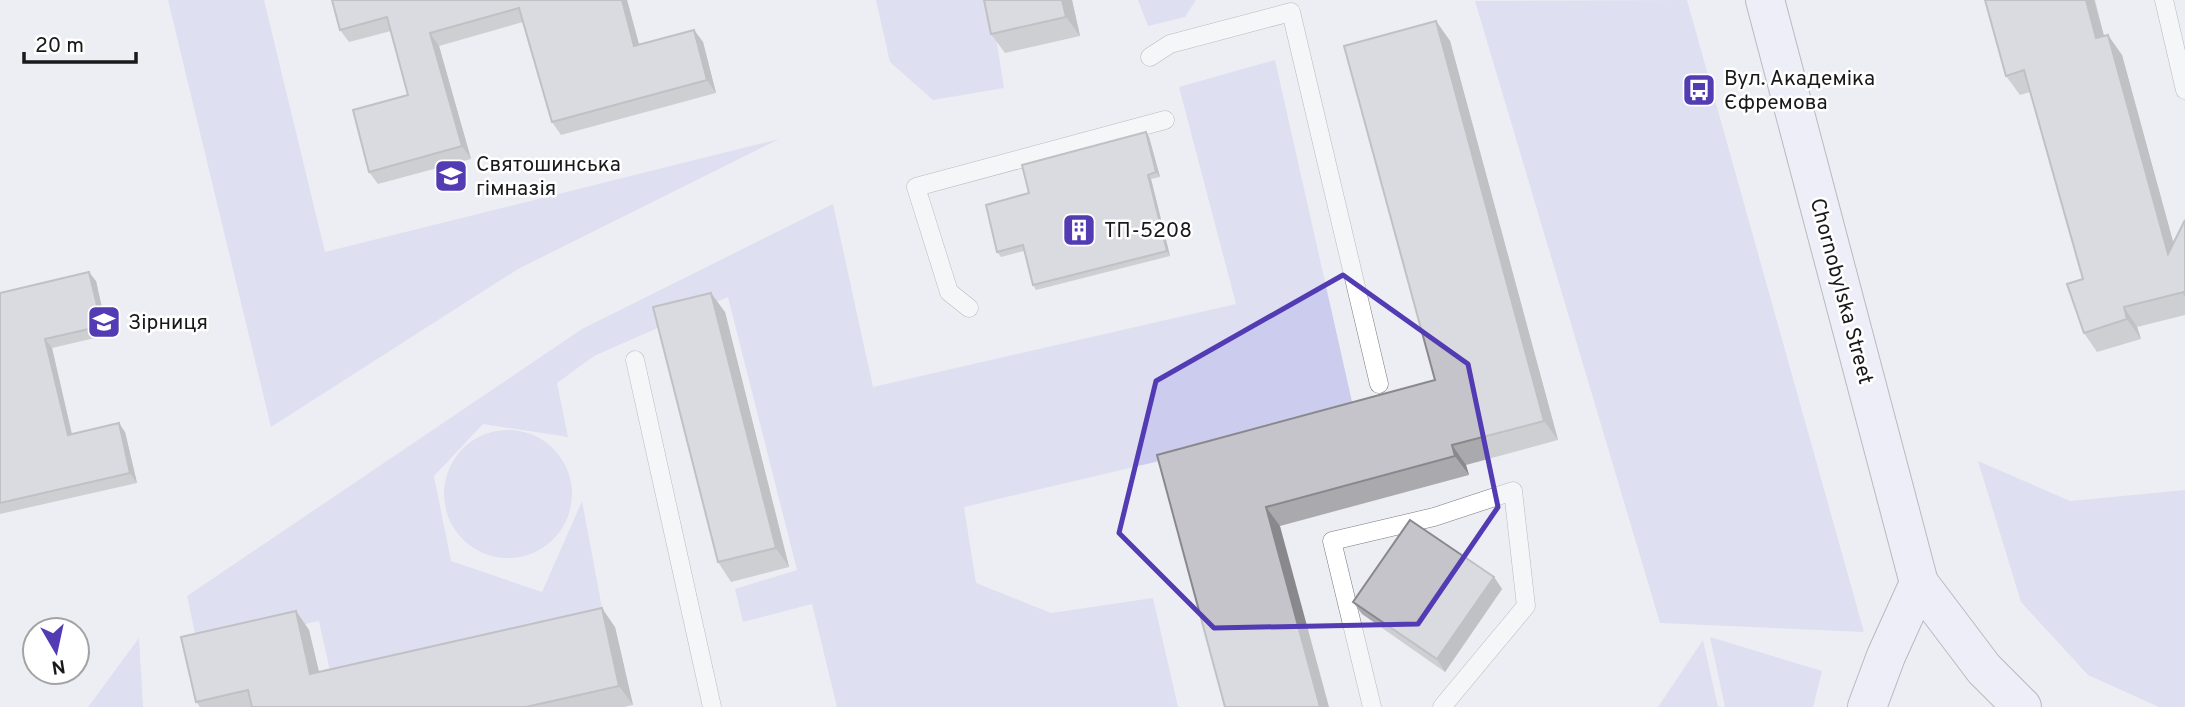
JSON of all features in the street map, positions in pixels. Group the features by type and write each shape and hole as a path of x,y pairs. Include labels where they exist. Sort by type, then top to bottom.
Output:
{"main road":[{"name":"Chornobylska Street","path":"1765,0 1919,583"},
{"path":"1867,707 1886,656 1919,583 1984,669 2022,707"}],"lane":[{"path":"2164,0 2185,90"},
{"path":"1150,57 1170,44 1291,12 1379,384"},
{"path":"969,308 949,292 916,187 1165,120"},
{"path":"635,360 712,707"},
{"path":"1372,707 1332,541 1434,517 1513,491 1526,606 1442,707"}],"highlighted area":[{"path":"1343,275 1468,364 1498,507 1418,624 1214,628 1119,533 1156,381"}],"shaded area":[{"path":"168,0 264,0 325,252 779,139 518,269 271,427"},
{"path":"876,0 990,0 1004,88 933,100 890,62"},
{"path":"1138,0 1196,0 1185,17 1148,26"},
{"path":"1687,0 1864,632 1660,623 1475,1"},
{"path":"1275,60 1355,415 964,507 976,583 1051,613 1153,598 1178,707 837,707 812,604 743,622 735,589 797,570 728,297 594,356 557,383 568,437 483,424 434,476 451,561 542,592 582,501 603,613 331,676 319,621 198,647 187,596 582,329 833,204 873,387 1236,304 1179,87"},
{"path":"508,430 532,435 553,449 567,470 572,494 567,518 553,539 532,553 508,558 484,553 463,539 449,518 444,494 449,470 463,449 484,435"},
{"path":"1978,461 2070,501 2185,490 2185,707 2159,707 2088,675 2021,602"},
{"path":"1710,637 1822,671 1813,707 1725,707"},
{"path":"139,638 143,707 88,707"},
{"path":"1703,640 1718,707 1658,707"}],"building":[{"path":"332,0 622,0 634,46 694,30 707,80 552,122 519,8 430,33 462,146 369,172 353,110 408,95 387,17 340,30"},
{"path":"984,0 1062,0 1066,17 991,34"},
{"path":"1985,0 2086,0 2096,38 2108,35 2168,254 2185,220 2185,296 2184,292 2124,307 2127,319 2084,333 2067,284 2083,279 2024,70 2006,76"},
{"path":"1436,21 1544,421 1452,445 1455,456 1266,507 1320,707 1225,707 1157,455 1435,380 1344,46"},
{"name":"ТП-5208","path":"1146,132 1156,172 1148,175 1167,251 1033,285 1023,245 997,252 986,205 1029,193 1022,165"},
{"path":"89,272 102,326 45,339 68,435 119,423 130,473 0,503 0,293"},
{"path":"711,293 776,548 718,562 653,307"},
{"path":"1410,520 1494,577 1437,659 1353,602"},
{"path":"602,608 619,686 526,707 252,707 248,690 196,702 181,637 296,611 310,674"}],"place":[{"name":"Вул. Академіка Єфремова","path":"1699,90"},
{"name":"Святошинська гімназія","path":"451,176"},
{"name":"ТП-5208","path":"1079,230"},
{"name":"Зірниця","path":"104,322"}]}
